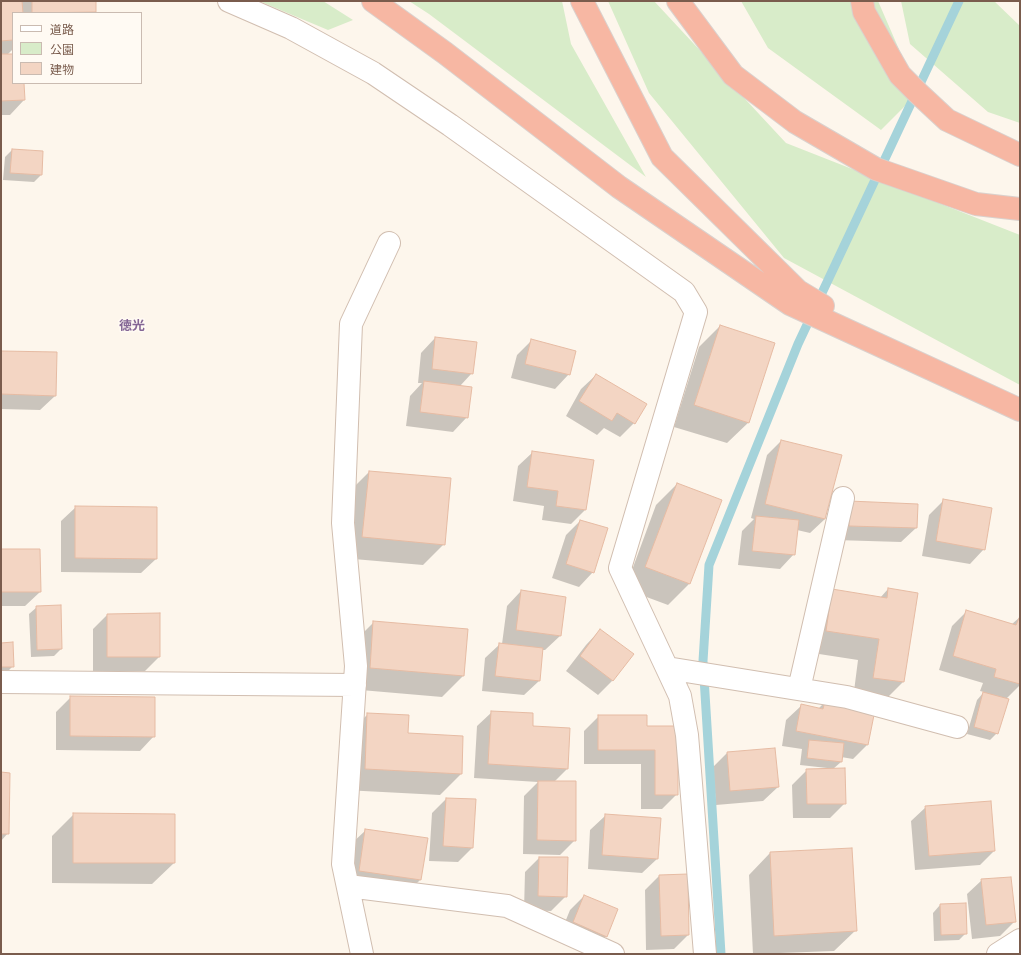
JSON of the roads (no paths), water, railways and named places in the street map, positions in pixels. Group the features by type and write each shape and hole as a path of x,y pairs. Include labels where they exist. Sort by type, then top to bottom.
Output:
{"highway":[{"path":"372,1 445,52 619,187 790,304 932,368 1020,410"},
{"path":"582,1 662,157 798,291 932,368"},
{"path":"678,1 734,75 795,122 876,169 976,204 1020,209"},
{"path":"862,1 864,12 900,75 918,93 947,120 1020,155"}],"street":[{"path":"229,1 291,28 373,73 450,125 684,292 696,312 620,568 680,696 687,734 705,954"},
{"path":"362,954 343,864 356,666 343,523 351,324 389,243"},
{"path":"799,690 843,498"},
{"path":"667,668 847,697 956,727"},
{"path":"1,682 355,685"},
{"path":"348,886 507,906 613,954"},
{"path":"998,954 1020,940"}],"waterway":[{"path":"721,954 703,661 709,565 798,344 959,1"}],"district":[{"name":"徳光","path":"132,326"}]}
